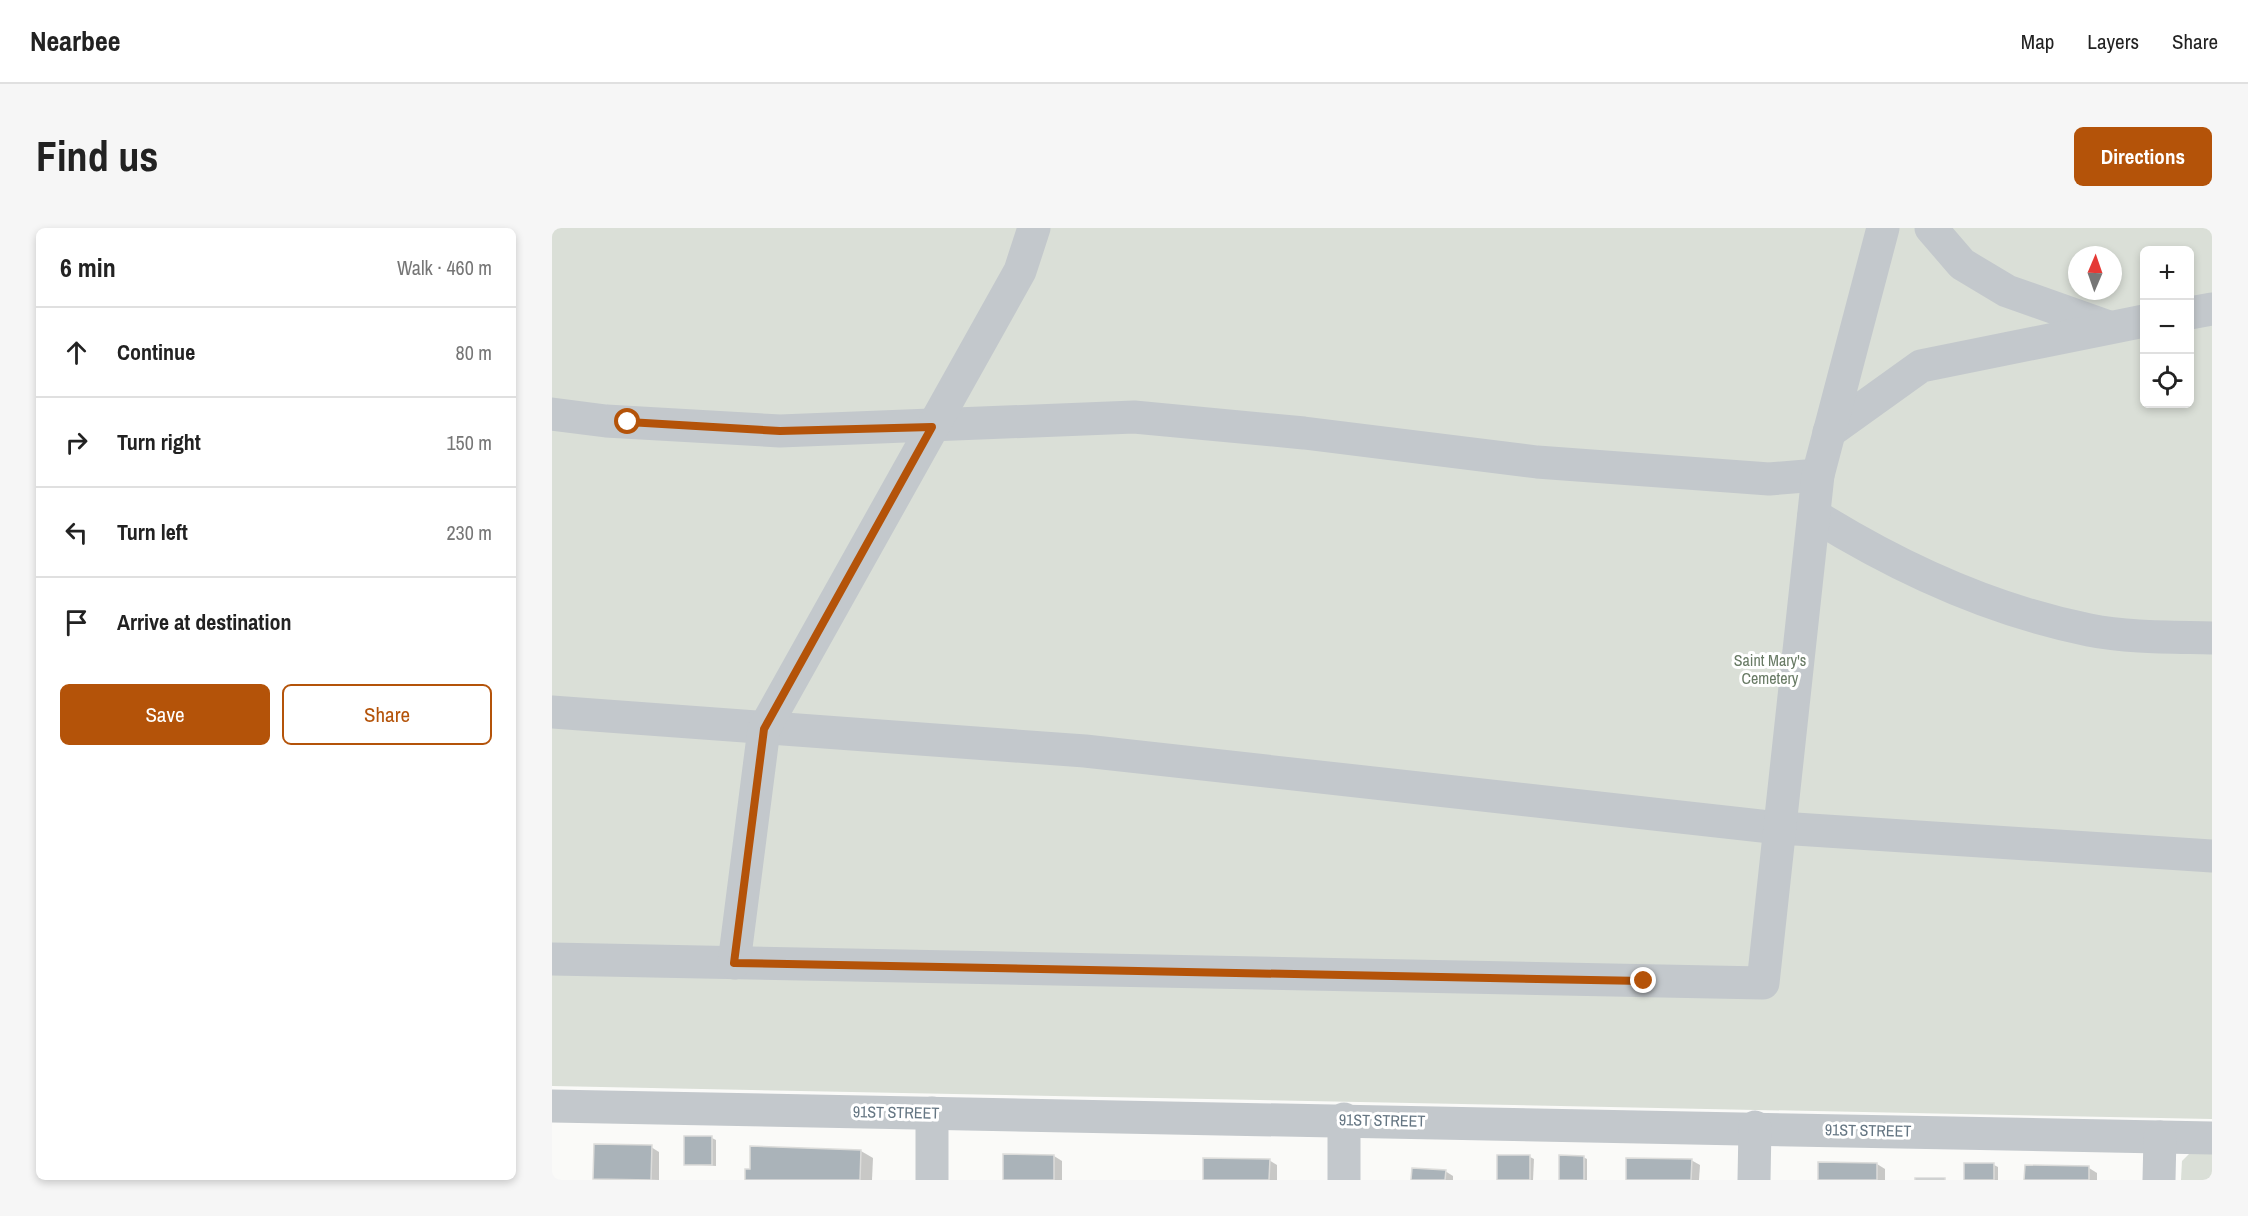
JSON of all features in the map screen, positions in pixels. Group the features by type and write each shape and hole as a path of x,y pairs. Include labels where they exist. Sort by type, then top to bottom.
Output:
{"street":[{"path":"734,963 764,729 1020,271 1034,228"},
{"path":"552,959 1763,983 1818,475 1883,228"},
{"path":"1931,228 1962,264 2007,291 2109,327"},
{"path":"2194,312 2212,309"},
{"path":"1829,432 1921,366 2140,322"},
{"path":"552,414 606,421 780,431 932,427 1134,417 1304,433 1537,462 1769,478 1818,475"},
{"path":"1814,515 1864,546 1934,581 2022,614 2091,631 2157,637 2212,638"},
{"path":"552,712 1085,751 1780,828 2212,856"},
{"name":"91ST STREET","path":"552,1106 1344,1119 2212,1138"},
{"path":"932,1113 932,1180"},
{"path":"1344,1119 1344,1180"},
{"path":"1754,1180 1755,1127"},
{"path":"2159,1180 2160,1137"}],"green space":[{"name":"Saint Mary's Cemetery","path":"552,228 2212,228 2212,1119 552,1086"},
{"path":"2212,1151 2212,1180 2181,1180 2182,1161 2190,1153"}],"building":[{"path":"684,1136 712,1136 712,1165 684,1165"},
{"path":"594,1144 652,1145 651,1180 593,1179"},
{"path":"750,1146 861,1150 860,1180 745,1180 745,1169 750,1169"},
{"path":"1003,1154 1054,1155 1054,1180 1003,1180"},
{"path":"1497,1155 1530,1155 1530,1180 1497,1180"},
{"path":"1559,1155 1584,1156 1584,1180 1559,1180"},
{"path":"1203,1158 1270,1159 1269,1180 1203,1180"},
{"path":"1626,1158 1692,1159 1691,1180 1626,1180"},
{"path":"1818,1162 1877,1163 1877,1180 1818,1180"},
{"path":"1964,1163 1994,1163 1994,1180 1964,1180"},
{"path":"2025,1165 2089,1166 2089,1180 2024,1180"},
{"path":"1412,1168 1446,1170 1445,1180 1411,1180"},
{"path":"1915,1178 1945,1178 1945,1180 1915,1180"}],"route":[{"path":"628,422 780,431 932,427 764,729 734,963 1644,981"}]}
